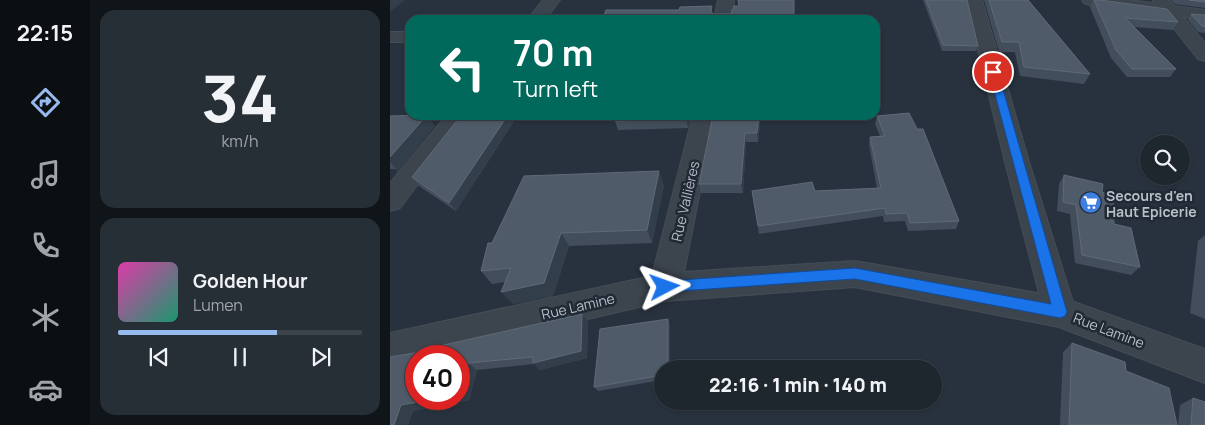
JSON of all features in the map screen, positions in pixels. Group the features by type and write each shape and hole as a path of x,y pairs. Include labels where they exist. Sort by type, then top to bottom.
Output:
{"street":[{"path":"540,15 552,0"},
{"path":"724,15 726,0"},
{"path":"974,0 1017,162 1060,312"},
{"path":"1090,0 1164,5 1205,15"},
{"path":"1164,5 1205,55"},
{"path":"390,37 405,37"},
{"path":"390,201 455,120"},
{"name":"Rue Vallières","path":"665,287 703,120"},
{"name":"Rue Lamine","path":"390,349 665,287 855,274 1060,312 1205,366"}],"building":[{"path":"738,0 794,0 794,15 604,15 606,10 679,10 680,7 712,6 711,11 713,14 731,14 734,6 739,6"},
{"path":"926,0 967,0 978,46 943,45"},
{"path":"989,0 1028,0 1090,74 1024,67 1019,42 1002,42"},
{"path":"1094,0 1167,9 1178,22 1125,18 1176,69 1132,69 1116,50"},
{"path":"1189,0 1205,0 1205,2"},
{"path":"1191,14 1205,15 1205,27 1202,26"},
{"path":"909,113 917,129 923,129 959,221 910,223 907,213 886,214 885,208 758,226 752,191 812,182 815,191 881,188 870,137 885,136 879,120 880,116"},
{"path":"390,116 405,116 405,120 423,120 390,157"},
{"path":"457,120 505,120 449,203 412,177"},
{"path":"615,120 650,120 615,121"},
{"path":"712,120 758,120 757,133 745,133 741,184 699,184"},
{"path":"659,171 647,230 561,233 544,283 501,292 511,268 481,271 488,243 492,243 524,176"},
{"path":"1064,175 1103,184 1102,192 1113,197 1114,224 1131,228 1140,267 1082,255 1076,205 1063,202"},
{"path":"582,314 581,351 533,363 533,357 470,363 470,345 444,345"},
{"path":"668,319 668,360 654,360 654,376 594,387 600,329"},
{"path":"1072,343 1125,362 1126,371 1169,388 1177,425 1069,425"},
{"path":"405,354 405,404 401,405 394,425 390,425 390,357"},
{"path":"1193,398 1205,402 1205,425 1191,425"}],"place":[{"name":"Secours d'en Haut Epicerie","path":"1090,203"}],"route":[{"path":"665,287 855,274 1060,312 993,72"}]}
